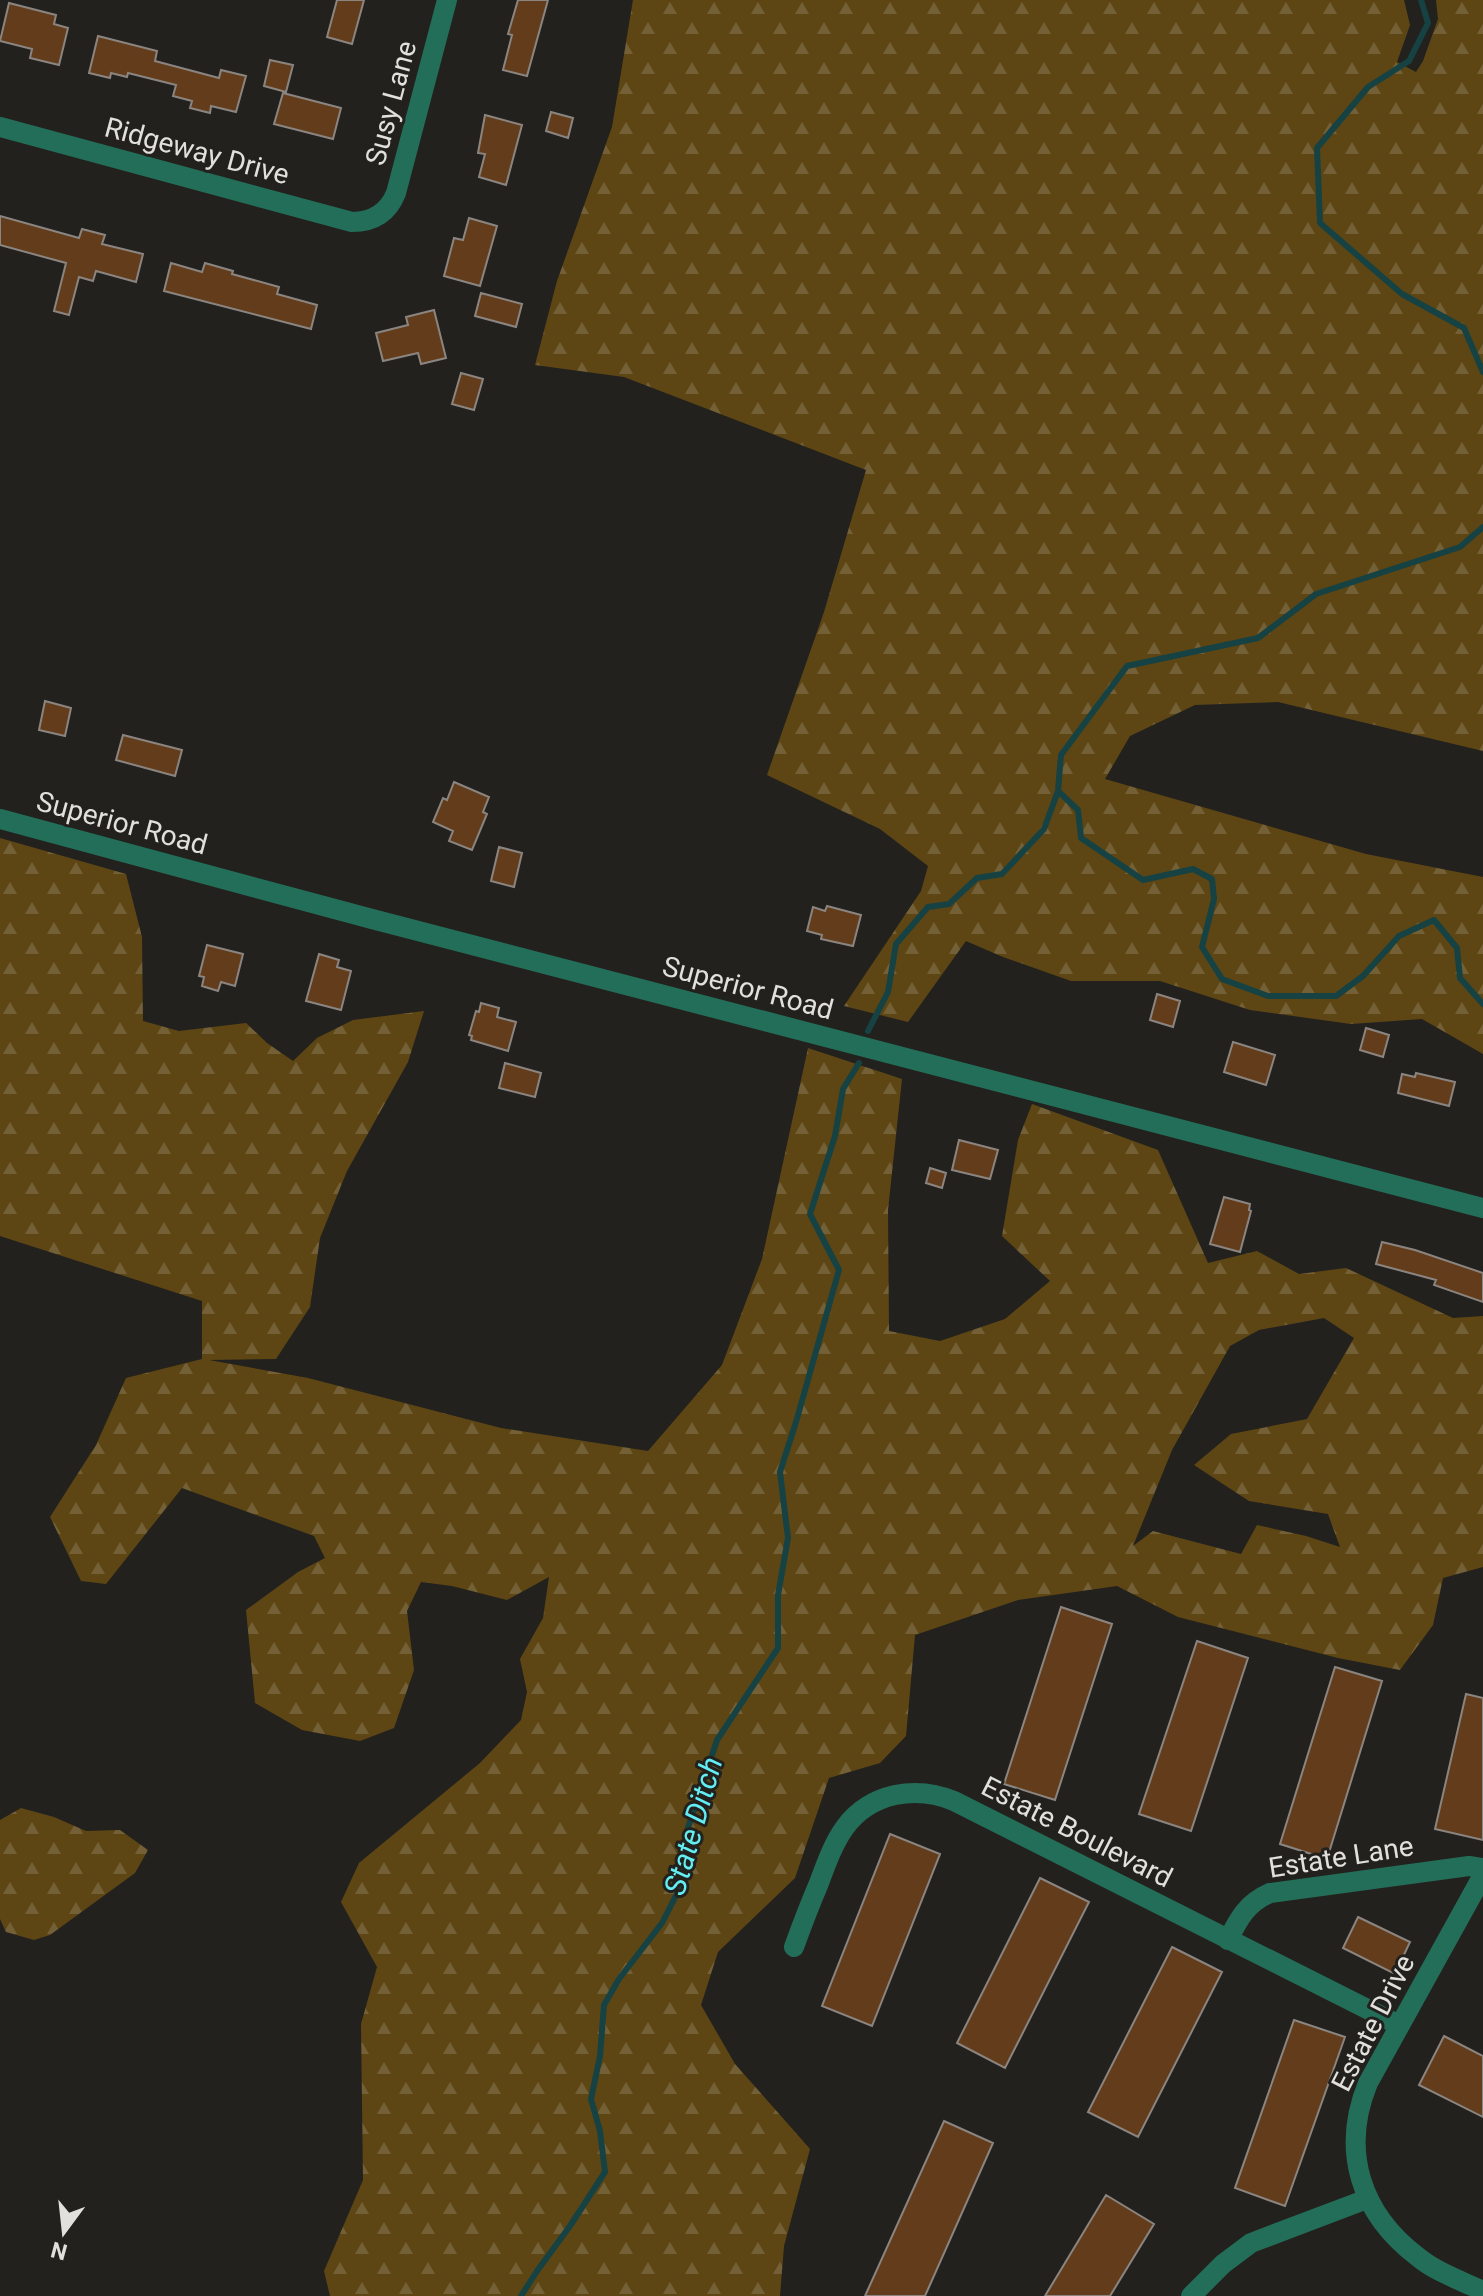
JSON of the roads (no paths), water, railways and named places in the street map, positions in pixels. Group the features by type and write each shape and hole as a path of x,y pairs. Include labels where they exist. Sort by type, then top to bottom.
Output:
{"street":[{"name":"Susy Lane","path":"380,215 390,206 396,193 447,0"},
{"name":"Ridgeway Drive","path":"0,127 352,222 366,221 380,215"},
{"name":"Superior Road","path":"0,819 1483,1208"},
{"name":"Estate Boulevard","path":"794,1947 832,1847 847,1823 861,1810 878,1801 916,1792 935,1794 1399,2025"},
{"name":"Estate Lane","path":"1228,1940 1246,1909 1270,1893 1469,1866 1483,1868"},
{"name":"Estate Drive","path":"1483,1875 1368,2083 1356,2136 1357,2165 1367,2199 1389,2231 1416,2256 1483,2291"},
{"path":"1191,2296 1223,2264 1251,2243 1367,2199"}],"waterway":[{"name":"State Ditch","path":"1421,0 1428,23 1409,61 1368,87 1317,148 1320,223 1402,294 1464,328 1483,372"},
{"name":"State Ditch","path":"868,1031 888,992 896,944 928,907 949,904 977,878 1002,874 1044,829 1058,791 1061,755 1127,666 1258,638 1316,594 1460,547 1483,527"},
{"path":"1058,791 1078,810 1081,838 1143,880 1193,869 1212,879 1214,899 1202,947 1222,979 1268,996 1336,996 1363,976 1399,936 1434,920 1457,948 1460,978 1483,1004"},
{"name":"State Ditch","path":"521,2296 605,2172 600,2131 591,2099 600,2056 604,2005 619,1979 662,1923 683,1882 686,1834 717,1740 778,1648 778,1595 788,1538 780,1472 839,1270 810,1214 835,1136 843,1089 859,1063"}]}
